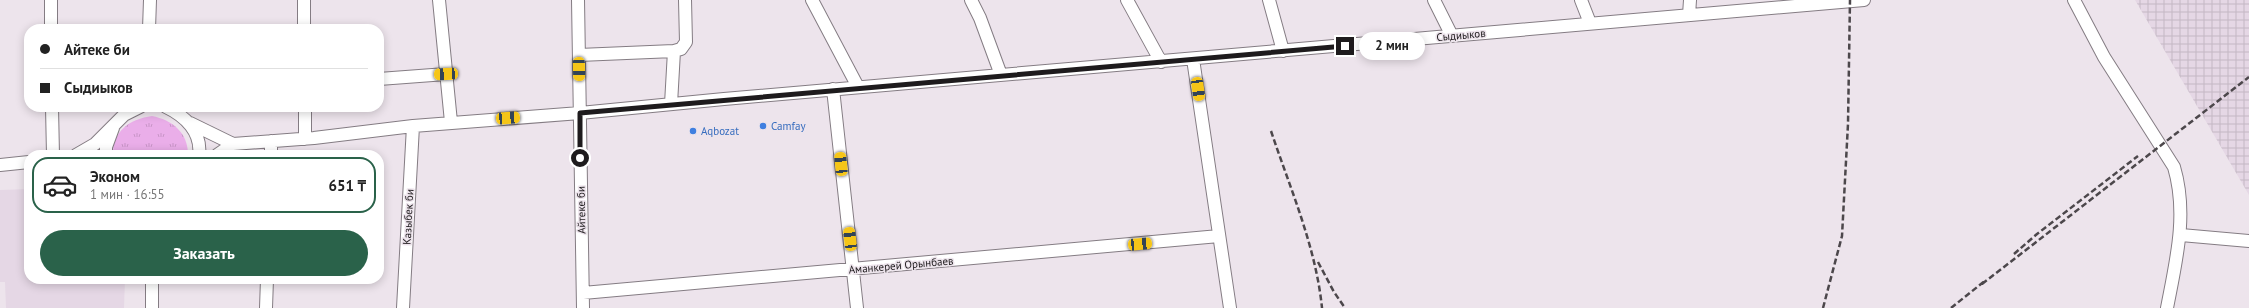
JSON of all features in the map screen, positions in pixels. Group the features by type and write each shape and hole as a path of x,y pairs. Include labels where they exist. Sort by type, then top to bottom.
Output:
{"street":[{"path":"51,0 52,24"},
{"path":"149,24 150,0"},
{"path":"304,0 304,24"},
{"path":"439,0 451,122"},
{"name":"Айтеке би","path":"578,0 583,308"},
{"path":"579,55 674,51 681,49 686,42 685,0"},
{"path":"812,0 858,87"},
{"path":"971,0 1001,75"},
{"path":"1127,0 1161,62"},
{"path":"1269,0 1283,51"},
{"path":"1434,0 1452,36"},
{"path":"1581,0 1590,23"},
{"path":"1689,15 1690,0"},
{"name":"Сыдиыков","path":"232,144 305,139 451,122 580,113 832,89 1161,62 1864,0"},
{"path":"2074,0 2104,57 2174,167 2180,187 2180,235 2167,308"},
{"path":"671,104 674,51"},
{"path":"1193,59 1230,308"},
{"path":"384,79 446,74"},
{"path":"832,89 857,308"},
{"path":"52,112 53,150"},
{"path":"179,112 190,123 197,136 198,150"},
{"path":"305,112 305,139"},
{"path":"85,150 95,144 123,115"},
{"path":"107,150 109,134 123,115"},
{"path":"190,123 232,144 224,150"},
{"name":"Казыбек би","path":"403,308 413,126"},
{"path":"271,141 271,150"},
{"path":"0,165 24,163"},
{"path":"2180,235 2249,241"},
{"name":"Аманкерей Орынбаев","path":"583,293 1219,236"},
{"path":"152,284 152,308"},
{"path":"266,308 267,284"}],"shaded area":[{"path":"2135,0 2249,0 2249,195"},
{"path":"24,189 24,284 125,284 124,308 6,308 5,282 0,282 0,190"}],"green space":[{"path":"152,116 159,118 178,128 185,140 187,150 113,150 119,133 130,123"}],"railway":[{"path":"1823,308 1842,236 1848,124 1850,0"},
{"path":"1982,284 2249,77"},
{"path":"1271,131 1308,240 1319,285 1322,308"},
{"path":"2014,254 2037,234 2138,156"},
{"path":"1318,262 1334,292 1345,308"},
{"path":"1951,308 1986,280"}],"place":[{"name":"Camfay","path":"763,126"},
{"name":"Aqbozat","path":"693,131"}],"route":[{"path":"580,158 580,113 926,81 1345,46"}]}
